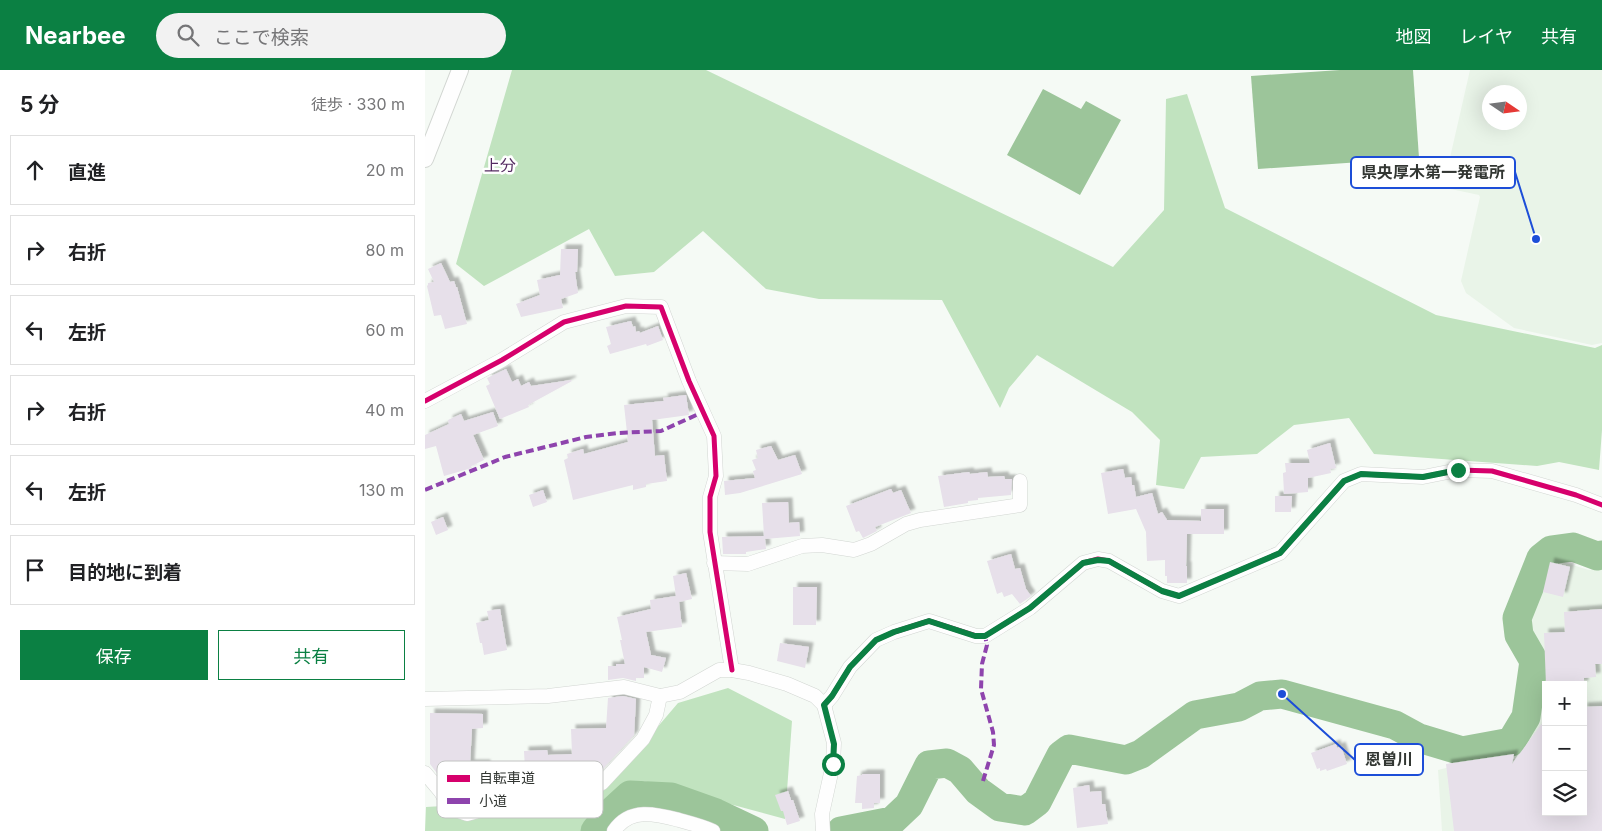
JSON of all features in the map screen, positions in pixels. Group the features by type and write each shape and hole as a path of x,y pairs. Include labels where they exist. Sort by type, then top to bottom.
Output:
{"street":[{"path":"425,159 460,70"},
{"path":"425,401 509,356 563,322 626,306 661,307 689,381 714,436 716,476 711,497 710,532 732,670"},
{"path":"824,705 832,696 850,667 876,640 929,621 975,636 985,636 1030,608 1083,563 1098,560 1109,561 1162,591 1179,596 1280,553 1344,481 1361,474 1423,477 1458,470 1492,471 1576,495 1602,505"},
{"path":"715,563 748,564 802,546 821,545 855,550 871,544 906,524 920,520 1020,505 1020,481"},
{"path":"425,699 548,696 624,687 660,696 680,692 719,670 749,673 787,684 815,696 824,705 834,744 833,764 822,814 823,828"},
{"path":"603,782 643,739 656,715 660,696"},
{"path":"425,773 437,787"},
{"path":"614,831 626,819 636,815 647,814 685,822 713,831"}],"shaded area":[{"path":"512,70 706,70 1113,267 1164,210 1166,99 1187,94 1225,208 1436,315 1595,348 1602,345 1602,430 1599,470 1559,462 1537,466 1374,454 1349,418 1294,425 1257,454 1201,457 1184,489 1156,485 1160,440 1132,412 1037,355 1009,388 1000,408 942,300 819,299 766,289 703,231 654,272 615,276 589,229 484,286 456,264"},
{"path":"1340,70 1413,70 1419,158 1258,169 1251,76"},
{"path":"1470,70 1602,70 1602,343 1592,345 1514,328 1466,293 1461,281 1480,197 1479,195 1446,188 1444,184"},
{"path":"1043,89 1081,109 1086,101 1121,120 1080,195 1007,155"},
{"path":"1549,558 1589,570 1602,567 1602,831 1442,831 1438,770 1513,751 1542,688 1542,816 1587,816 1587,681 1543,681 1524,618"},
{"path":"728,688 792,721 785,819 644,781 603,817 603,791 678,703"},
{"path":"437,806 437,818 602,818 587,831 425,831 426,807"}],"building":[{"path":"561,249 578,249 577,272 575,272 578,293 561,299 563,308 521,317 516,304 540,295 537,280 560,275"},
{"path":"441,263 450,282 454,281 457,287 467,324 445,329 441,315 434,316 427,286 428,283 434,282 428,269"},
{"path":"631,321 633,327 635,326 636,332 639,331 640,333 658,326 663,340 647,346 646,344 610,354 607,346 611,344 606,327"},
{"path":"506,369 512,382 518,379 521,386 529,382 531,386 572,381 528,405 529,407 500,419 486,386 490,384 487,378"},
{"path":"686,395 689,415 652,420 655,456 664,455 667,481 646,484 646,487 633,490 633,485 573,500 564,460 568,458 567,454 583,449 584,454 628,442 624,405 664,401 663,398"},
{"path":"493,412 498,426 473,435 484,460 471,466 472,468 444,476 436,446 425,449 425,435 449,424 448,420 461,414 464,421"},
{"path":"1330,443 1336,468 1330,469 1331,473 1308,478 1308,492 1284,494 1283,473 1286,472 1285,463 1310,463 1307,450"},
{"path":"771,446 778,460 795,455 802,474 740,493 725,495 724,481 755,478 753,471 756,470 752,460 758,458 756,450"},
{"path":"1123,469 1125,478 1131,477 1136,497 1152,493 1158,514 1162,512 1167,520 1201,521 1201,509 1224,509 1224,534 1187,534 1187,583 1167,583 1165,560 1147,561 1146,532 1136,509 1108,514 1101,473"},
{"path":"969,472 970,474 987,472 988,477 1004,476 1005,479 1012,479 1011,495 978,498 978,500 968,501 968,503 944,507 938,476"},
{"path":"891,489 893,493 901,490 911,513 875,527 877,531 863,538 859,531 856,532 846,506"},
{"path":"543,490 547,502 533,507 529,495"},
{"path":"1275,496 1292,496 1291,512 1275,512"},
{"path":"788,502 789,523 799,522 800,536 765,539 766,549 746,552 746,554 723,554 722,537 764,536 762,503"},
{"path":"443,517 448,530 436,535 431,522"},
{"path":"1011,554 1015,569 1020,568 1026,589 1031,596 1020,604 1012,594 1004,597 1002,592 997,594 987,561"},
{"path":"1550,562 1570,567 1563,597 1543,592"},
{"path":"686,573 692,599 679,602 682,627 646,632 651,655 666,658 662,672 644,667 644,678 636,678 636,681 623,678 608,680 608,666 625,664 617,617 651,609 650,600 676,596 673,576"},
{"path":"793,587 817,587 816,625 793,625"},
{"path":"500,609 507,650 484,655 476,623 489,620 487,611"},
{"path":"1602,609 1602,664 1595,664 1596,677 1584,678 1584,681 1546,681 1544,633 1565,632 1564,612"},
{"path":"780,643 809,647 805,668 777,661"},
{"path":"623,696 636,699 634,735 603,769 603,761 525,761 524,751 547,750 548,755 572,754 571,729 606,728 608,698"},
{"path":"1602,706 1602,831 1454,831 1446,764 1514,754 1512,764 1542,723 1542,816 1587,816 1587,707"},
{"path":"430,713 483,714 483,728 472,729 470,761 437,761 437,773 430,764"},
{"path":"1336,744 1337,748 1341,746 1347,764 1327,771 1326,769 1320,771 1320,768 1317,769 1311,753"},
{"path":"862,774 880,774 880,803 874,803 874,808 862,809 862,803 855,803 857,776"},
{"path":"1089,785 1090,792 1101,791 1102,804 1105,804 1108,824 1077,828 1073,788"},
{"path":"788,791 800,821 787,825 775,795"}],"waterway":[{"path":"841,831 892,821 909,805 929,765 947,763 960,770 978,791 1000,807 1025,811 1037,802 1061,755 1069,749 1126,760 1141,754 1195,715 1239,707 1260,696 1282,694 1395,725 1419,738 1462,751 1511,742 1526,717 1534,661 1519,635 1517,618 1541,558 1551,550 1573,547 1597,556 1602,555"},
{"path":"595,831 607,816 630,795 671,797 716,813 754,831"}],"marked path":[{"path":"425,490 505,457 586,437 661,431 703,412"},
{"path":"983,781 994,745 993,732 981,689 982,664 987,645 985,636"}],"cycle path":[{"path":"425,401 502,360 564,322 626,306 661,307 689,381 714,436 716,476 710,497 710,532 732,670"},
{"path":"824,705 832,696 850,667 876,640 929,621 976,636 985,636 1030,608 1083,563 1098,559 1109,561 1162,591 1179,596 1280,553 1344,481 1361,474 1423,477 1458,470 1492,471 1576,495 1602,505"}],"place":[{"name":"県央厚木第一発電所","path":"1536,239"},
{"name":"恩曽川","path":"1282,694"}],"district":[{"name":"上分","path":"500,165"}],"route":[{"path":"833,764 834,744 824,705 832,696 850,667 876,640 929,621 975,636 985,636 1030,608 1083,563 1098,560 1109,561 1162,591 1179,596 1280,553 1344,481 1361,474 1423,477 1458,470"}]}
